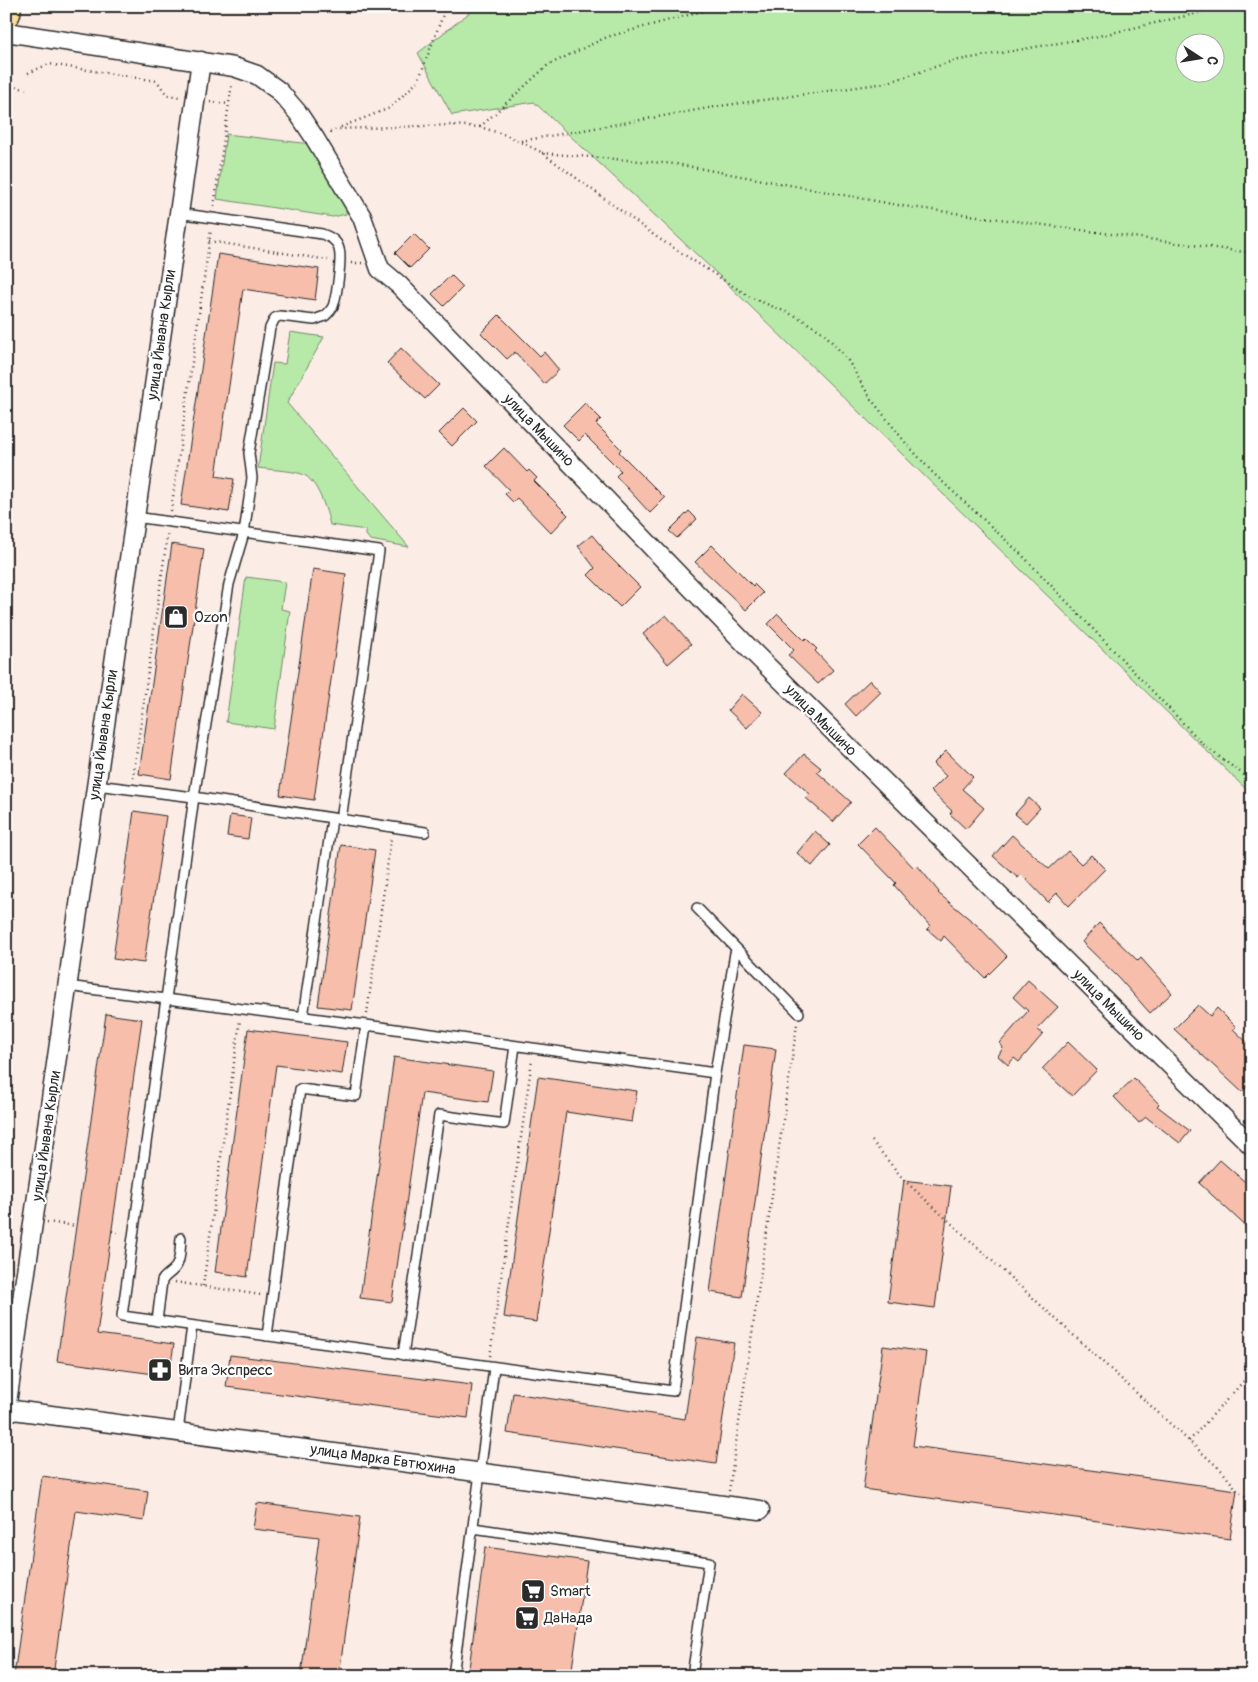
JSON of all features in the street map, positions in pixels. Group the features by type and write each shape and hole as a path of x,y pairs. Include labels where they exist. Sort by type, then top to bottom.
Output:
{"main road":[{"path":"6,13 7,6"}],"street":[{"name":"улица Мышино","path":"6,32 234,67 257,75 279,91 314,137 362,218 380,269 399,285 754,654 1252,1146"},
{"name":"улица Йывана Кырли","path":"6,1409 201,61"},
{"name":"улица Марка Евтюхина","path":"6,1409 760,1510"}],"lane":[{"path":"178,212 328,236 337,243 340,262 334,304 326,316 314,320 280,316 272,322 270,328 248,453 252,478 244,533 229,584 194,796 122,1316 673,1392 715,1073 735,953"},
{"path":"135,517 379,551 303,1017"},
{"path":"96,785 194,796 336,820 425,832"},
{"path":"697,908 799,1013"},
{"path":"67,986 715,1073"},
{"path":"267,1336 300,1089 356,1096 366,1025"},
{"path":"403,1355 439,1116 504,1124 515,1046"},
{"path":"157,1321 162,1280 178,1264 181,1238"},
{"path":"178,1431 192,1326"},
{"path":"453,1676 480,1472 491,1367"},
{"path":"473,1528 709,1562 692,1676"}],"path":[{"path":"314,137 390,108 418,81 444,6"},
{"path":"480,127 548,65 607,37 720,6"},
{"path":"519,142 720,106 886,83 953,61 1094,37 1229,6"},
{"path":"28,73 49,64 69,67 157,81 167,95 228,104"},
{"path":"131,789 234,67"},
{"path":"6,86 26,89"},
{"path":"337,129 453,125 480,127 506,135 541,152 658,238 750,298 798,317 824,333 847,359 882,413 933,473 1022,555 1206,747 1252,781"},
{"path":"541,152 676,164 902,206 1252,254"},
{"path":"209,241 358,264"},
{"path":"366,1025 393,828"},
{"path":"203,1286 242,1009"},
{"path":"727,1505 799,1013"},
{"path":"491,1367 533,1048"},
{"path":"872,1141 904,1180 1222,1471 1237,1490 1252,1501"},
{"path":"34,1220 76,1226"},
{"path":"162,1280 272,1296"},
{"path":"1189,1441 1252,1372"}],"green space":[{"path":"478,6 1252,6 1252,795 711,268 534,102 452,115 418,53"},
{"path":"226,134 311,144 347,206 346,214 333,217 217,199"},
{"path":"290,332 324,337 287,403 409,547 370,540 366,535 366,530 330,525 321,496 307,477 302,474 258,468 273,363 285,364"},
{"path":"246,577 285,582 281,609 290,611 274,729 226,722"}],"building":[{"path":"414,234 429,249 410,268 395,253"},
{"path":"218,254 319,269 315,300 243,289 216,476 234,479 229,512 181,505"},
{"path":"451,275 463,287 444,306 432,294"},
{"path":"499,315 540,356 544,352 559,370 544,384 515,352 507,359 481,333"},
{"path":"401,348 439,385 425,399 387,363"},
{"path":"585,403 601,419 596,424 621,449 619,452 665,498 650,513 616,476 621,471 585,435 579,441 563,425"},
{"path":"464,408 477,421 452,446 439,433"},
{"path":"504,448 527,472 529,470 537,478 534,481 568,515 551,533 517,498 513,502 505,494 509,490 486,466"},
{"path":"689,511 697,519 677,538 669,531"},
{"path":"592,535 602,549 640,587 620,607 588,575 595,568 578,546"},
{"path":"172,544 204,549 171,779 139,774"},
{"path":"712,545 753,586 754,584 763,593 746,610 695,562"},
{"path":"313,569 346,574 314,800 280,795"},
{"path":"778,614 804,640 806,638 817,649 815,651 833,670 818,684 788,655 794,650 768,624"},
{"path":"666,615 691,644 668,664 643,634"},
{"path":"870,680 881,692 856,716 845,704"},
{"path":"742,694 762,712 747,728 728,710"},
{"path":"946,751 973,777 962,789 984,808 966,829 950,814 952,811 931,791 946,776 933,764"},
{"path":"804,754 821,768 817,772 851,802 833,822 806,798 810,794 786,773"},
{"path":"1029,798 1040,808 1026,823 1015,814"},
{"path":"134,811 166,816 144,963 113,959"},
{"path":"230,815 251,818 248,839 227,836"},
{"path":"875,827 914,868 917,865 938,893 978,926 1007,956 985,978 944,936 941,941 927,929 930,926 894,885 896,883 858,844"},
{"path":"815,831 830,845 812,866 797,853"},
{"path":"1012,835 1049,869 1068,851 1081,864 1091,855 1105,869 1069,906 1057,893 1048,902 1021,874 1018,878 993,856"},
{"path":"341,845 375,850 352,1010 318,1006"},
{"path":"1099,923 1138,961 1141,958 1172,993 1150,1013 1118,977 1082,942"},
{"path":"1028,980 1058,1007 1037,1029 1043,1034 1019,1062 1014,1058 1008,1065 998,1056 1003,1048 1000,1043 1028,1011 1013,997"},
{"path":"1198,1005 1210,1016 1217,1008 1236,1027 1233,1029 1252,1047 1252,1082 1242,1092 1174,1029"},
{"path":"106,1014 142,1019 97,1334 174,1344 169,1376 57,1361"},
{"path":"248,1029 347,1042 342,1074 276,1065 247,1277 215,1272"},
{"path":"1068,1042 1097,1070 1072,1096 1042,1069"},
{"path":"744,1045 776,1049 742,1297 710,1292"},
{"path":"394,1057 493,1071 488,1102 422,1093 392,1302 360,1298"},
{"path":"538,1077 637,1091 632,1122 566,1112 536,1322 504,1317"},
{"path":"1134,1078 1159,1104 1157,1106 1190,1131 1180,1143 1146,1117 1139,1123 1114,1097"},
{"path":"1220,1160 1252,1188 1252,1232 1199,1183"},
{"path":"904,1180 951,1186 935,1308 888,1302"},
{"path":"697,1337 734,1343 716,1464 507,1433 513,1393 685,1419"},
{"path":"883,1346 926,1352 913,1446 1237,1490 1230,1539 863,1489"},
{"path":"230,1355 472,1385 468,1418 226,1387"},
{"path":"42,1476 148,1491 144,1521 76,1511 53,1676 14,1676"},
{"path":"257,1503 360,1517 339,1676 301,1676 319,1537 253,1529"},
{"name":"ДаНада","path":"485,1547 587,1561 571,1676 468,1676"}],"place":[{"name":"Ozon","path":"176,617"},
{"name":"Вита Экспресс","path":"160,1370"},
{"name":"Smart","path":"533,1591"},
{"name":"ДаНада","path":"527,1618"}]}
